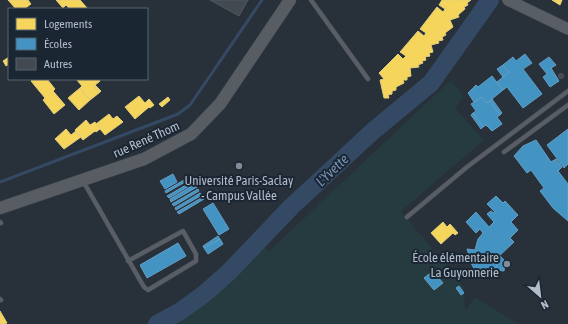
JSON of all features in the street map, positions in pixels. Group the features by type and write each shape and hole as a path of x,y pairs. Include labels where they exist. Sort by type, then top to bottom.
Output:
{"main road":[{"name":"rue René Thom","path":"0,208 144,159 191,134 220,104 290,0"}],"street":[{"path":"508,0 568,29"}],"lane":[{"path":"311,0 368,79"},
{"path":"407,217 467,167 568,91"},
{"path":"504,152 568,105"},
{"path":"83,180 128,261 144,287 148,290 196,261 196,254 183,231 128,261"}],"green space":[{"path":"451,80 464,97 455,108 484,140 401,211 464,287 465,310 475,297 519,324 167,324 218,287 263,245 269,251"}],"building: Logements":[{"path":"8,0 28,0 31,4 25,8 15,8"},
{"path":"56,0 80,0 87,8 69,8 66,5 63,8"},
{"path":"442,0 471,0 467,3 468,5 464,7 465,9 458,15 459,17 450,20 453,27 445,33 446,35 442,37 443,40 438,41 439,43 431,45 433,52 429,53 430,56 425,57 426,60 422,61 423,63 418,65 419,67 410,68 411,76 407,77 407,80 403,80 404,83 396,87 396,90 392,91 392,94 388,95 389,98 384,98 380,80 384,79 379,73 398,54 403,59 406,56 400,52 418,31 424,36 426,33 420,29 437,7 443,12 445,9 439,5"},
{"path":"552,0 562,0 560,5"},
{"path":"8,58 8,65 6,66 3,61"},
{"path":"48,80 55,89 53,91 65,105 54,114 43,100 45,98 31,81"},
{"path":"77,80 100,81 94,86 99,93 90,100 80,88 82,86"},
{"path":"95,85 101,91 99,93 94,86"},
{"path":"80,88 90,100 79,110 68,98"},
{"path":"139,96 145,103 149,99 154,105 150,108 149,107 135,119 125,107"},
{"path":"168,97 170,100 162,107 159,104"},
{"path":"109,114 113,119 117,116 123,122 105,135 96,124"},
{"path":"86,120 90,125 95,122 100,129 83,140 75,130"},
{"path":"66,129 71,135 76,131 81,137 64,149 55,139"},
{"path":"443,222 447,227 450,224 458,233 455,235 453,233 441,244 431,233"},
{"path":"0,311 7,323 0,324"}],"building: Écoles":[{"path":"525,54 532,63 523,69 542,94 523,108 507,87 503,90 497,82 509,72 503,65 513,57 516,61"},
{"path":"549,57 556,65 551,68 559,81 550,87 543,77 547,74 539,64"},
{"path":"503,65 509,72 503,77 497,69"},
{"path":"492,76 503,90 487,103 482,97 474,102 468,93 476,85 478,87"},
{"path":"482,97 487,103 490,101 500,115 497,117 502,124 492,131 486,125 483,127 473,113 476,111 471,104"},
{"path":"492,99 502,113 500,115 490,101"},
{"path":"473,113 483,127 481,129 471,115"},
{"path":"568,129 568,164 564,168 547,145"},
{"path":"536,140 551,162 556,159 562,167 558,171 568,184 568,221 553,208 540,191 544,188 531,170 527,173 514,156 523,146"},
{"path":"173,174 177,182 165,189 160,181"},
{"path":"191,176 192,178 166,193 165,191"},
{"path":"193,181 194,183 169,198 167,196"},
{"path":"195,184 197,187 171,202 170,199"},
{"path":"198,189 199,191 174,206 172,204"},
{"path":"200,193 202,195 176,210 175,208"},
{"path":"496,196 503,203 505,201 518,215 511,222 518,230 510,238 514,242 497,258 496,276 486,273 478,268 475,270 472,265 467,249 475,250 478,239 483,233 480,229 476,233 466,222 476,212 489,227 494,222 487,214 491,211 494,213 495,212 487,204"},
{"path":"203,197 204,199 179,214 177,212"},
{"path":"213,203 229,229 219,235 203,209"},
{"path":"218,236 220,239 204,248 203,246"},
{"path":"220,239 223,244 208,254 204,248"},
{"path":"178,243 186,256 147,278 140,265"},
{"path":"499,255 505,261 504,271 496,270 497,258"},
{"path":"433,271 443,283 434,290 424,278"},
{"path":"459,286 464,293 461,295 456,288"}],"building: Autres":[{"path":"210,0 248,0 239,16"},
{"path":"561,73 564,76 561,79 558,76"}],"waterway":[{"path":"0,182 178,114 190,105 262,0"},
{"name":"L'Yvette","path":"157,324 179,312 204,294 229,272 291,207 373,131 431,83 490,0"}],"place":[{"name":"Université Paris-Saclay - Campus Vallée","path":"239,166"},
{"name":"École élémentaire La Guyonnerie","path":"507,264"}]}
